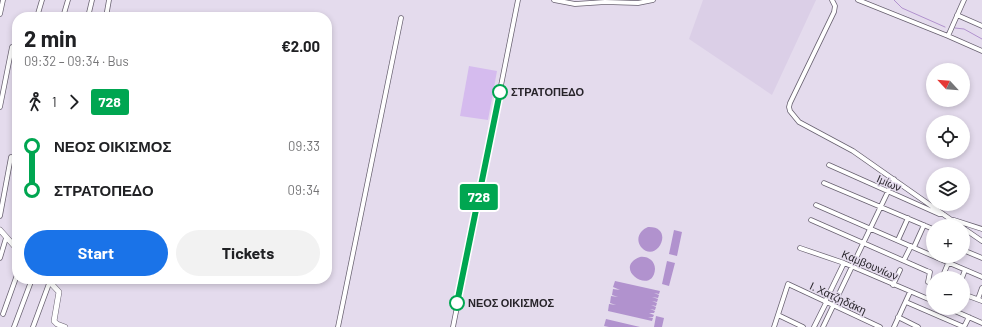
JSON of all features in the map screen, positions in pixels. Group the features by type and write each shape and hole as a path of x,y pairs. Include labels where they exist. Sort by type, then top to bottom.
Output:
{"street":[{"path":"0,14 3,0"},
{"path":"39,12 42,0"},
{"path":"64,12 68,0"},
{"path":"89,12 92,0"},
{"path":"107,12 109,0"},
{"path":"453,327 518,0"},
{"path":"554,0 575,4 605,2 638,3 653,0"},
{"path":"832,0 835,6 833,15 789,107 794,117 799,122 853,151 950,219"},
{"path":"858,0 982,51"},
{"path":"948,36 964,0"},
{"path":"957,15 982,26"},
{"path":"338,327 401,18"},
{"path":"0,107 5,75 12,47"},
{"path":"0,74 5,75"},
{"path":"0,216 11,158"},
{"name":"Ιμίων","path":"829,165 887,192 939,214 943,214"},
{"path":"823,327 894,179"},
{"path":"824,183 924,225 904,260"},
{"path":"816,205 926,253"},
{"path":"898,240 908,218"},
{"path":"811,220 928,271"},
{"path":"970,226 982,230"},
{"path":"0,230 12,244"},
{"path":"970,233 982,241"},
{"path":"0,258 6,238"},
{"name":"Καμβουνίων","path":"800,248 853,266 893,285 926,298"},
{"path":"970,253 982,258"},
{"path":"814,327 844,263"},
{"path":"945,271 948,263 982,277"},
{"path":"893,285 900,270"},
{"path":"3,314 14,284"},
{"path":"14,327 30,284"},
{"path":"33,327 47,284"},
{"path":"52,284 59,292 54,321 65,327"},
{"name":"Ι. Χατζηδάκη","path":"778,315 788,284 880,327"},
{"path":"970,296 980,300 982,288"},
{"path":"894,327 910,292"},
{"path":"906,302 926,308"},
{"path":"774,327 778,315 803,327"},
{"path":"942,315 964,327 969,317"},
{"path":"964,315 982,323"},
{"path":"898,317 918,327"}],"shaded area":[{"path":"703,0 816,0 772,95 689,39"},
{"path":"469,66 497,71 488,120 460,116"},
{"path":"645,228 656,228 661,232 661,243 658,248 653,251 647,251 641,247 638,241 639,235"},
{"path":"674,230 682,232 677,256 669,254"},
{"path":"640,257 646,257 655,266 653,277 648,280 636,278 631,273 630,267 632,262"},
{"path":"667,261 675,263 669,286 662,284"},
{"path":"615,281 660,291 659,294 654,293 659,295 658,298 652,297 658,299 657,302 652,301 657,303 656,306 651,305 656,307 655,310 650,309 655,311 654,313 649,313 654,315 653,317 648,317 653,318 652,321 608,311 609,304 616,305 610,303 611,296 618,297 612,295 613,289 620,290 613,287"},
{"path":"656,316 664,318 662,327 654,327"},
{"path":"606,319 640,327 604,326"}],"waterway":[{"path":"894,0 902,8 945,27"},
{"path":"955,28 964,29 982,39"}],"bus line":[{"name":"728","path":"457,303 500,92"}],"place":[{"name":"ΣΤΡΑΤΟΠΕΔΟ","path":"500,92"},
{"name":"ΝΕΟΣ ΟΙΚΙΣΜΟΣ","path":"457,303"}]}
